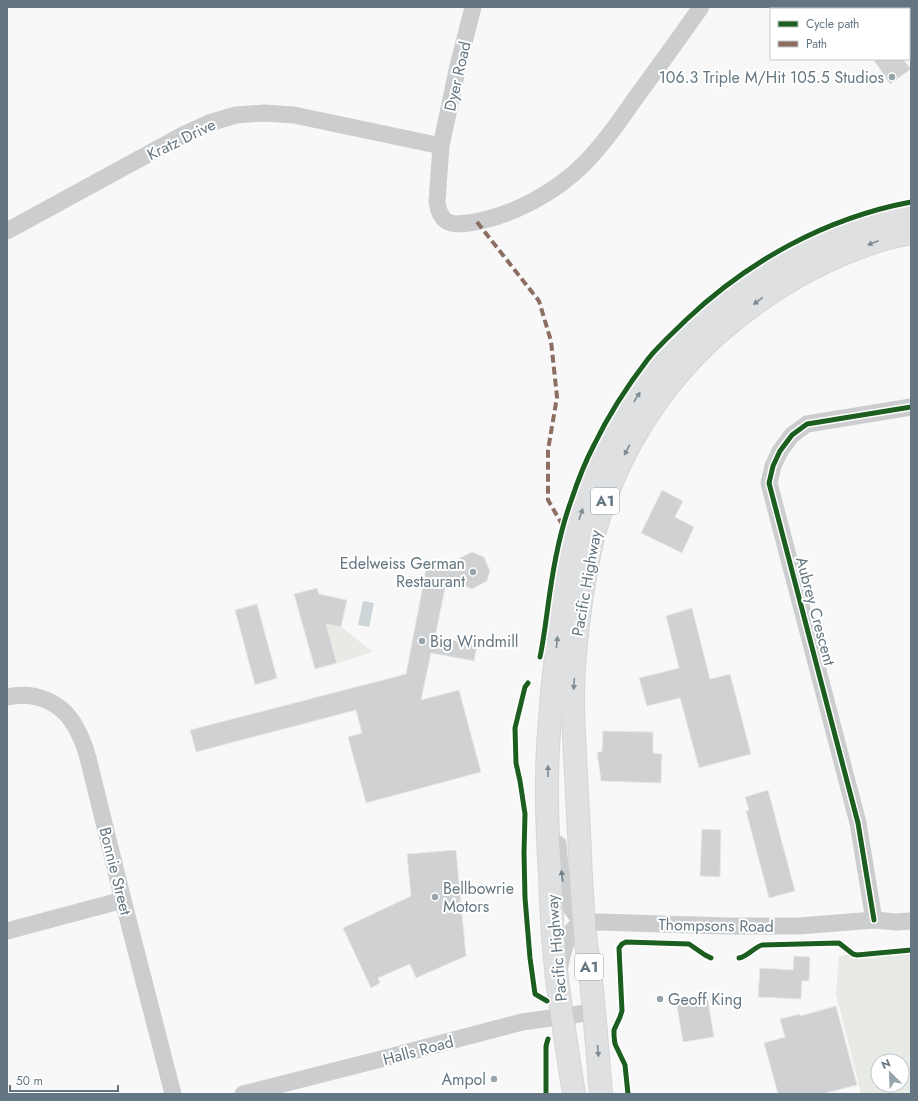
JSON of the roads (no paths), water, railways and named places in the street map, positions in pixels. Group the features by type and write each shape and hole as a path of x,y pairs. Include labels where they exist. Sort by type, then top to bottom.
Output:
{"highway":[{"name":"Pacific Highway","path":"574,1094 557,978 552,919 547,820 548,749 553,680 564,588 576,529 594,478 602,459 626,414 645,384 693,331 718,308 749,284 781,264 806,251 843,235 880,222 911,215"},
{"name":"Pacific Highway","path":"601,1094 584,923 573,733 573,698 576,635 588,562 596,527 608,490 619,465 644,419 696,354 734,319 785,283 811,269 843,254 881,240 911,233"}],"street":[{"name":"Dyer Road","path":"473,7 458,66 442,146 437,202 441,217 448,222 456,224 477,222 515,210 565,181 585,162 606,138 701,7"},
{"name":"Kratz Drive","path":"7,231 183,135 209,123 236,115 264,113 294,115 442,146"},
{"name":"Aubrey Crescent","path":"874,920 858,823 769,483 773,466 780,451 792,435 807,424 911,407"},
{"name":"Bonnie Street","path":"7,697 15,695 42,698 54,703 74,724 82,741 88,758 173,1094"},
{"name":"Pacific Highway","path":"547,801 554,824 567,901 576,916 584,923"},
{"path":"7,931 123,900"},
{"name":"Thompsons Road","path":"584,923 601,922 726,926 799,926 874,920 896,922 911,921"},
{"path":"557,978 567,940 573,930 584,923"},
{"name":"Halls Road","path":"243,1094 517,1023 594,1012"}],"place":[{"name":"106.3 Triple M/Hit 105.5 Studios","path":"892,77"},
{"name":"Edelweiss German Restaurant","path":"473,572"},
{"name":"Big Windmill","path":"422,641"},
{"name":"Bellbowrie Motors","path":"435,897"},
{"name":"Geoff King","path":"660,999"},
{"name":"Ampol","path":"494,1079"}]}
